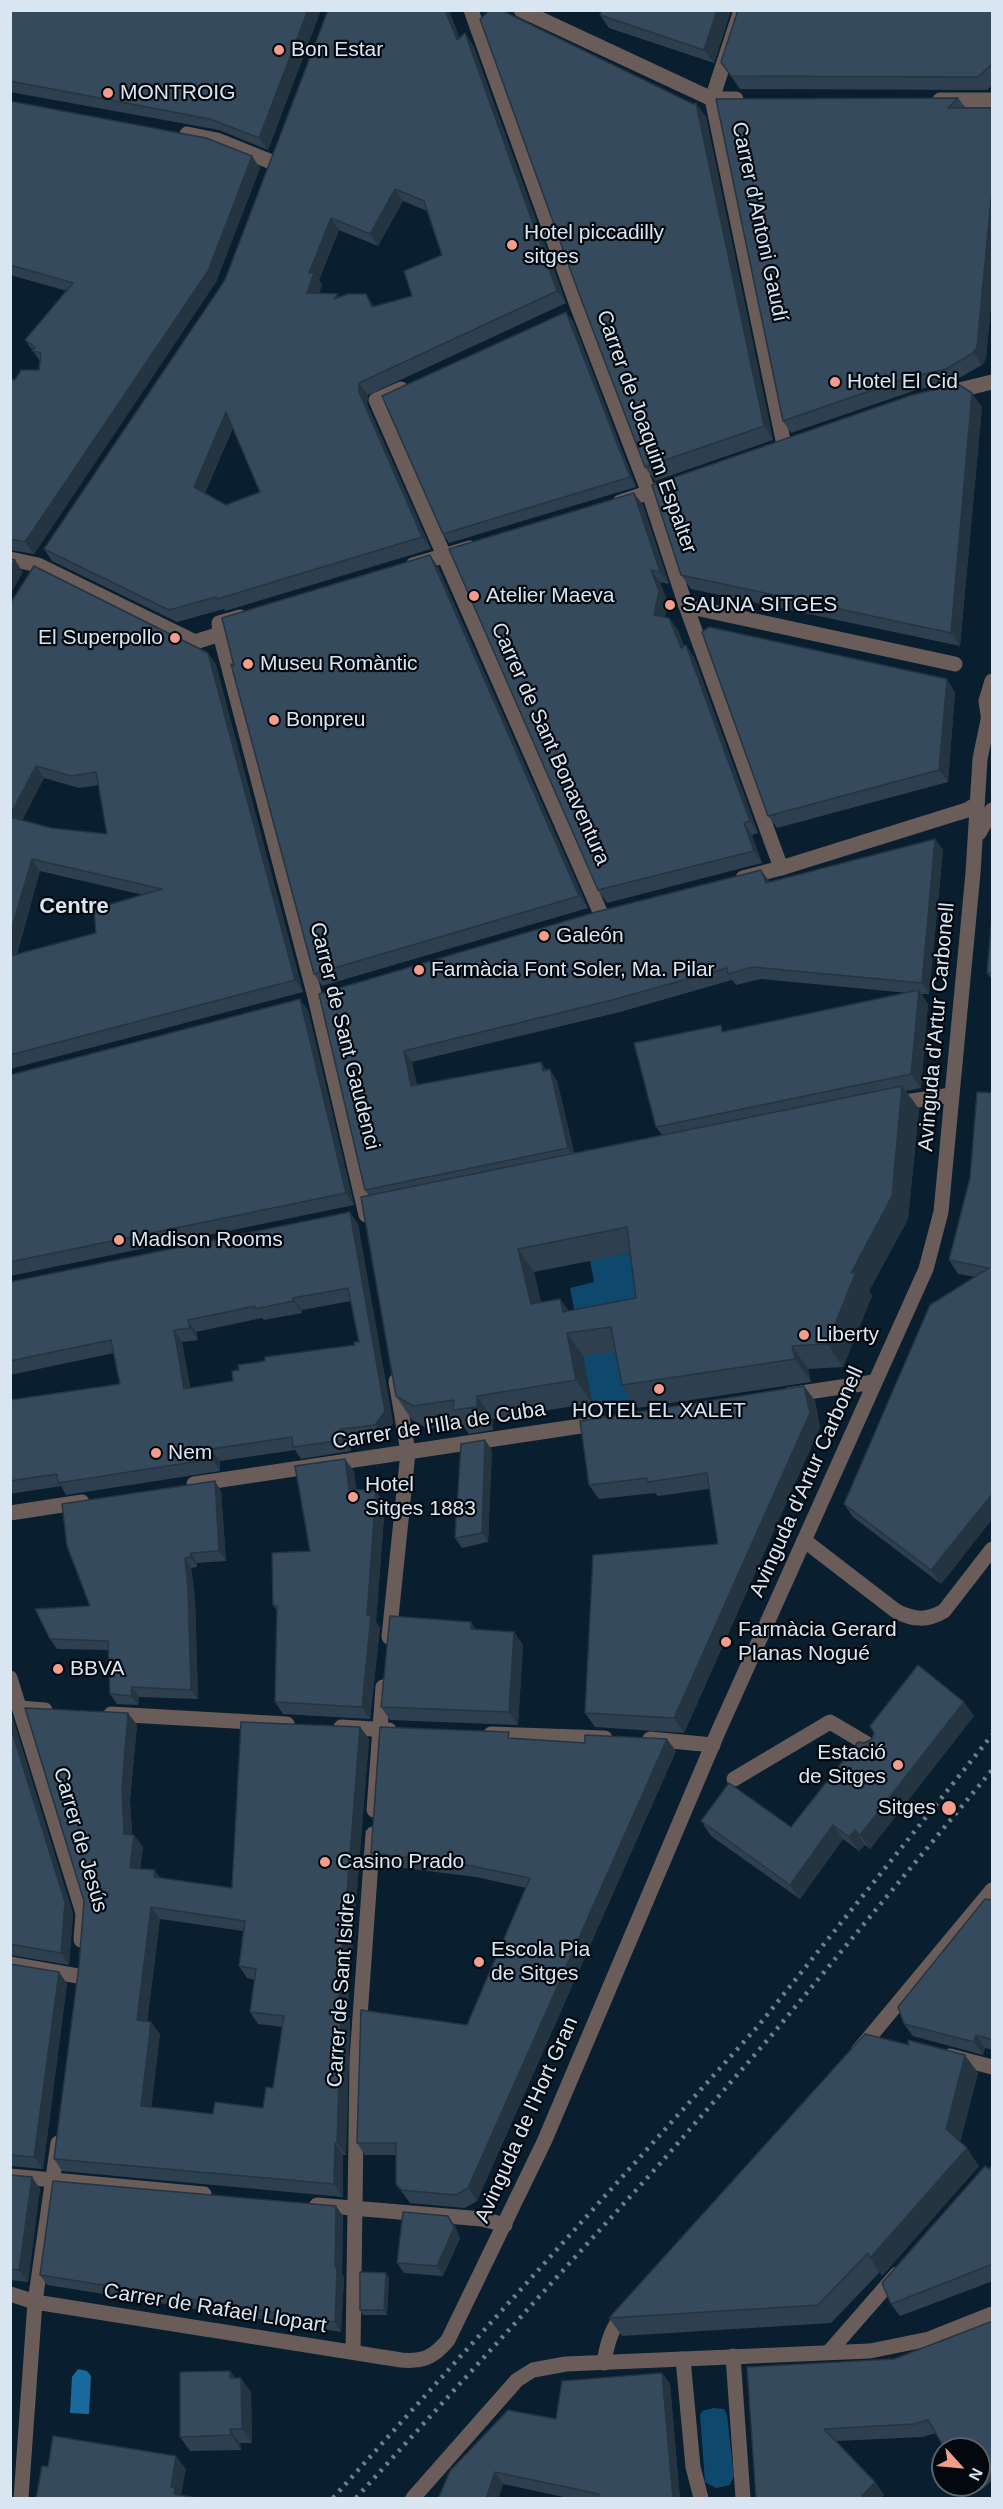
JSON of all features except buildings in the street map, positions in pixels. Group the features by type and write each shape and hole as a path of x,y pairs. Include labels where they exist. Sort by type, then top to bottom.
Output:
{"street":[{"name":"Carrer de Joaquim Espalter","path":"471,10 573,310 649,493 686,606 781,868"},
{"path":"521,10 712,99 747,99"},
{"name":"Carrer d'Antoni Gaudí","path":"741,10 712,99 784,445"},
{"path":"922,100 993,100"},
{"path":"171,131 217,140 274,163"},
{"name":"Carrer de Sant Bonaventura","path":"419,380 376,400 601,914"},
{"path":"930,397 993,382"},
{"path":"604,507 683,481"},
{"path":"400,569 490,542"},
{"path":"10,559 41,561 195,642 220,634 219,623 257,612"},
{"path":"29,580 41,561"},
{"path":"686,606 955,664"},
{"name":"Carrer de Sant Gaudenci","path":"220,634 315,997 370,1236"},
{"name":"Avinguda d'Artur Carbonell","path":"713,1745 926,1269 936,1238 941,1212 982,743 990,727 986,701 992,681"},
{"path":"723,883 781,868 967,810 977,804"},
{"name":"Avinguda d'Artur Carbonell","path":"975,841 984,820 993,810"},
{"path":"874,1108 951,1095"},
{"path":"387,1652 408,1452 392,1363"},
{"path":"775,1397 874,1382"},
{"name":"Carrer de l'Illa de Cuba","path":"175,1488 611,1421"},
{"path":"10,1513 93,1500"},
{"path":"805,1541 896,1611 908,1617 923,1619 944,1611 993,1549"},
{"name":"Carrer de Sant Isidre","path":"353,2352 353,2209 357,2059 379,1730 385,1675"},
{"name":"Carrer de Jesús","path":"10,1678 83,1913 78,1982 10,1964"},
{"path":"20,1708 66,1711"},
{"path":"101,1713 297,1725"},
{"path":"734,1779 830,1722 874,1748"},
{"path":"321,1726 411,1731"},
{"path":"470,1733 631,1739 713,1745"},
{"name":"Avinguda de l'Hort Gran","path":"415,2361 433,2355 448,2340 505,2225 544,2142 713,1745"},
{"path":"848,2062 877,2037 990,1898"},
{"path":"938,2053 993,2067"},
{"path":"21,2499 35,2302 60,2123"},
{"path":"10,2176 215,2196"},
{"path":"307,2204 482,2218 505,2225"},
{"path":"829,2352 907,2263"},
{"name":"Carrer de Rafael Llopart","path":"10,2294 35,2302 415,2361"},
{"path":"604,2363 607,2343 617,2321 639,2296"},
{"path":"413,2499 525,2374 554,2366 870,2351 929,2339 993,2314"},
{"path":"733,2356 743,2499"},
{"path":"683,2359 693,2467 701,2499"}],"shaded area":[{"path":"641,1251 637,1400 592,1403 570,1288 594,1282 590,1260"},
{"path":"78,2369 87,2371 91,2376 89,2414 70,2413 72,2377"},
{"path":"713,2408 724,2409 727,2415 734,2476 730,2485 716,2488 705,2482 700,2415 702,2411"}],"railway":[{"path":"333,2498 759,2025 992,1735"},
{"path":"356,2498 658,2166 771,2036 992,1770"}],"place":[{"name":"Bon Estar","path":"279,50"},
{"name":"MONTROIG","path":"108,93"},
{"name":"Hotel piccadilly sitges","path":"512,245"},
{"name":"Hotel El Cid","path":"835,382"},
{"name":"Atelier Maeva","path":"474,596"},
{"name":"SAUNA SITGES","path":"670,605"},
{"name":"El Superpollo","path":"175,638"},
{"name":"Museu Romàntic","path":"248,664"},
{"name":"Bonpreu","path":"274,720"},
{"name":"Galeón","path":"544,936"},
{"name":"Farmàcia Font Soler, Ma. Pilar","path":"419,970"},
{"name":"Madison Rooms","path":"119,1240"},
{"name":"Liberty","path":"804,1335"},
{"name":"HOTEL EL XALET","path":"659,1389"},
{"name":"Nem","path":"156,1453"},
{"name":"Hotel Sitges 1883","path":"353,1497"},
{"name":"Farmàcia Gerard Planas Nogué","path":"726,1642"},
{"name":"BBVA","path":"58,1669"},
{"name":"Estació de Sitges","path":"898,1765"},
{"name":"Sitges","path":"949,1808"},
{"name":"Casino Prado","path":"325,1862"},
{"name":"Escola Pia de Sitges","path":"479,1962"}],"district":[{"name":"Centre","path":"74,907"}]}
